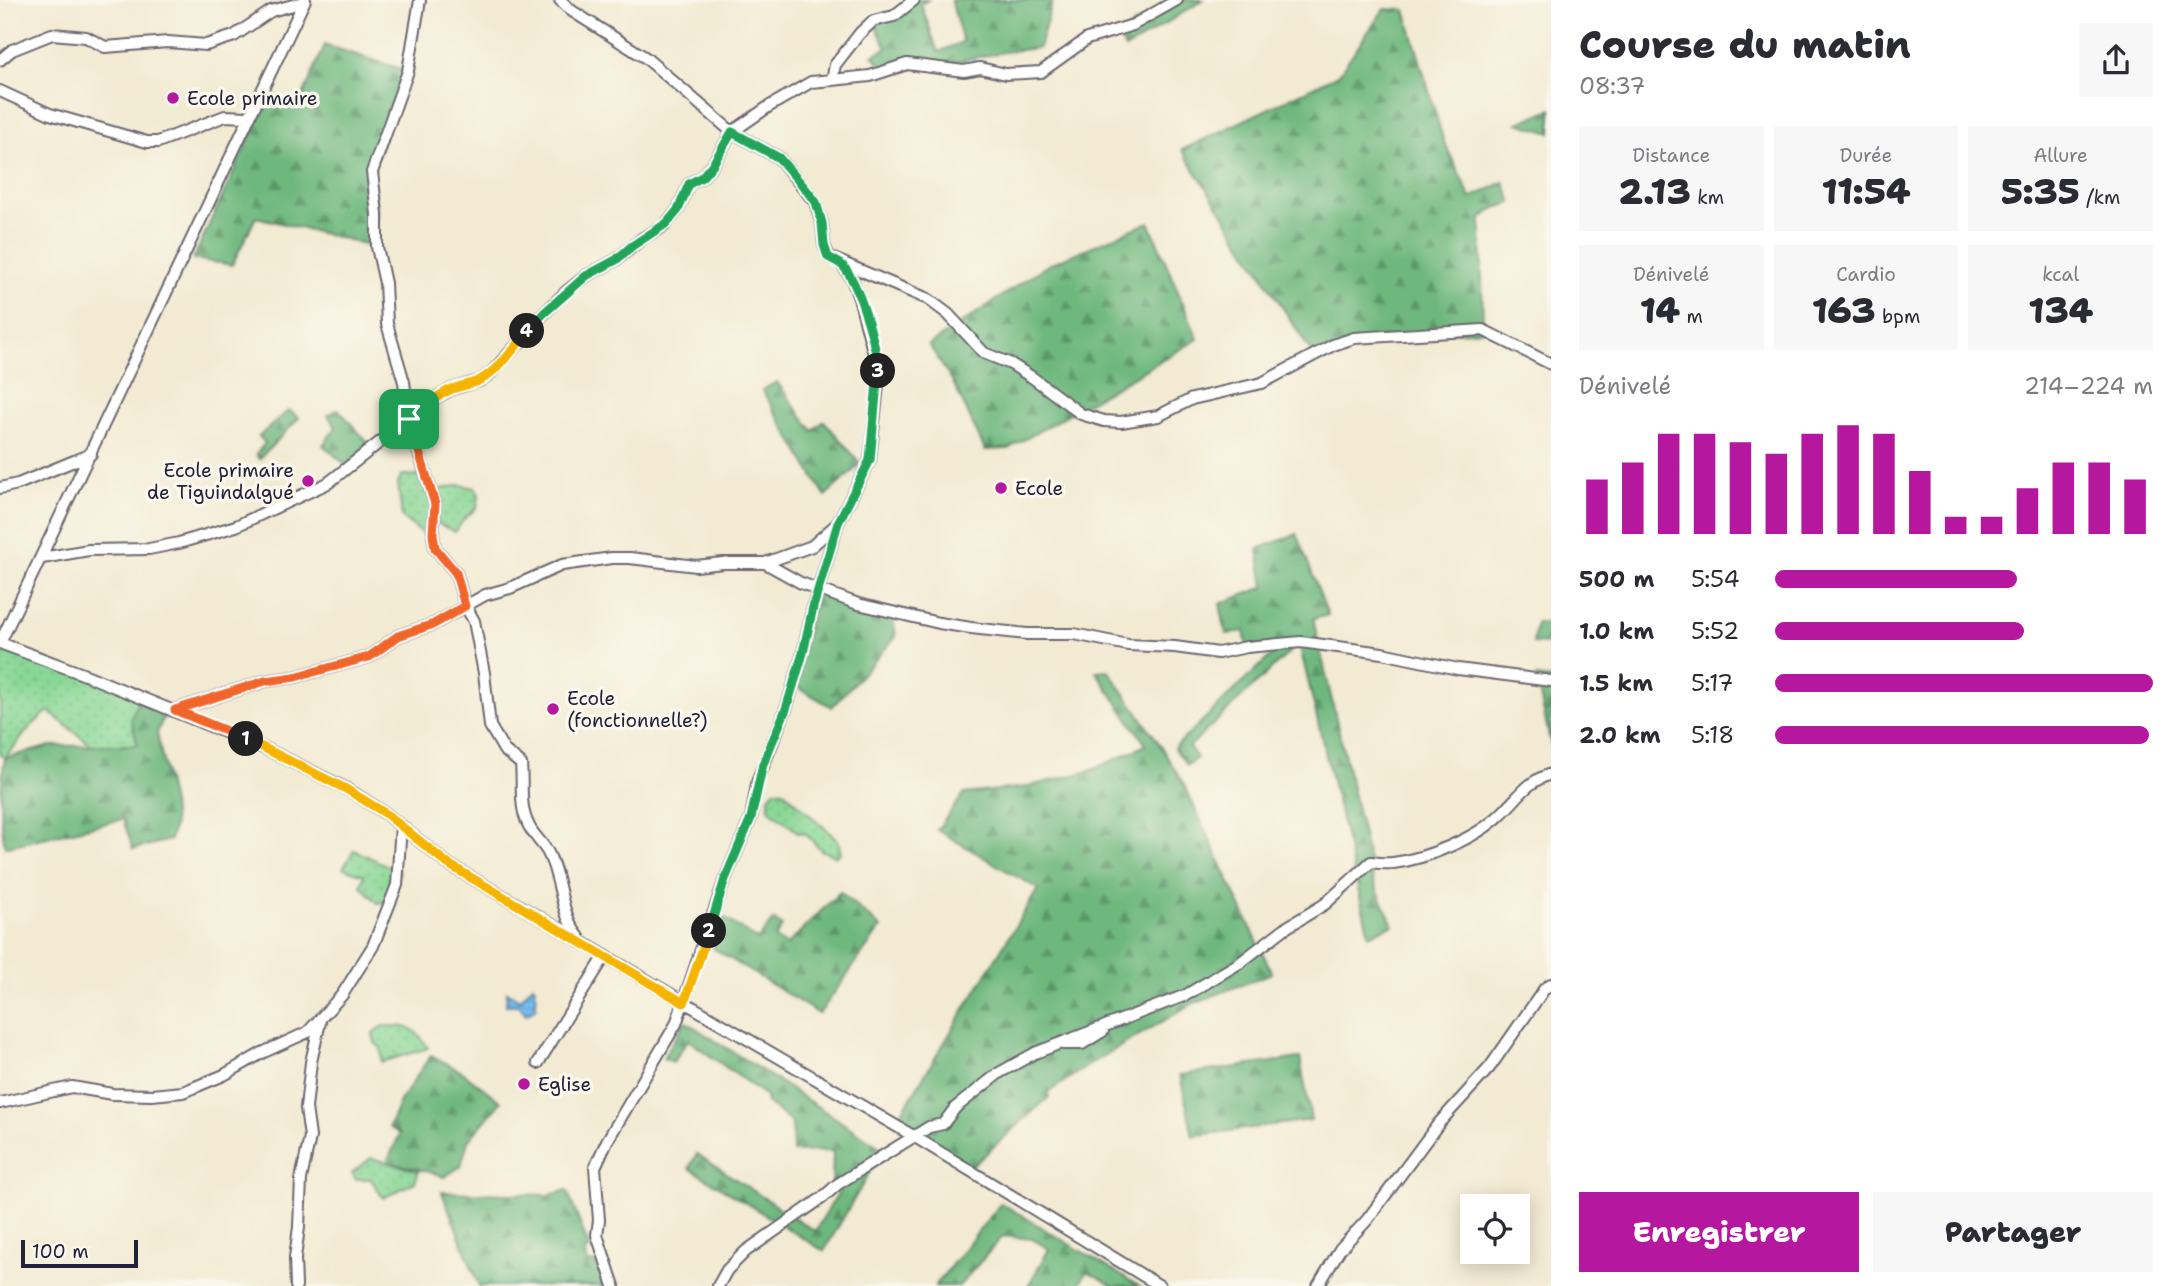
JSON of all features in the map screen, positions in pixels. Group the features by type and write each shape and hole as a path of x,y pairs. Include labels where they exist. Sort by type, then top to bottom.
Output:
{"street":[{"path":"420,0 408,71 372,172 377,214 377,247 385,284 387,324 404,382 409,419 435,504 435,548 456,573 465,606 474,621 478,636 490,726 504,750 521,764 522,796 528,824 547,851 558,877 567,920 585,944"},
{"path":"560,0 572,11 660,69 732,132 779,158 816,202 828,257 928,299 948,314 984,353 1033,378 1081,414 1104,421 1121,422 1158,416 1192,399 1262,383 1333,345 1354,338 1389,334 1483,330 1551,364"},
{"path":"832,80 835,65 860,33 873,21 894,16 914,0"},
{"path":"42,558 89,550 149,549 179,543 236,526 328,483 437,397 452,389 479,381 489,374 519,343 530,327 568,291 586,276 616,260 632,246 664,226 678,210 689,184 702,177 713,164 732,132 811,82 870,76 907,64 964,71 980,68 1006,74 1041,72 1087,39 1133,26 1177,0"},
{"path":"0,60 12,50 52,34 86,37 105,47 168,42 206,45 234,36 271,11 304,1"},
{"path":"304,1 0,643 247,740 346,789 401,825 431,853 448,864 915,1137 1160,1286"},
{"path":"0,92 50,114 147,142 158,142 225,116 247,117"},
{"path":"614,1286 597,1235 599,1220 595,1167 607,1141 676,1024 725,879 751,818 758,779 786,709 838,523 870,460 878,386 874,348 852,279 841,263"},
{"path":"0,488 18,484 91,454"},
{"path":"175,710 265,681 295,677 369,657 398,636 434,624 485,594 510,588 562,565 630,558 696,566 765,563 812,546 838,523"},
{"path":"765,563 800,583 858,604 971,628 1027,634 1074,634 1128,645 1175,647 1218,653 1247,647 1301,642 1382,653 1458,669 1551,681"},
{"path":"718,1286 727,1270 746,1251 838,1184 929,1128 943,1124 954,1108 999,1073 1035,1053 1186,995 1241,962 1284,929 1325,904 1371,862 1391,864 1424,856 1479,832 1501,815 1534,780 1551,774"},
{"path":"0,1103 72,1087 112,1094 152,1095 183,1092 225,1075 262,1053 308,1032 342,995 373,946 397,885 401,825"},
{"path":"538,1062 605,956"},
{"path":"1318,1286 1340,1250 1367,1220 1439,1124 1490,1067 1545,988 1551,984"},
{"path":"296,1286 295,1258 301,1179 310,1137 306,1108 311,1062 321,1019"}],"green space":[{"path":"914,0 928,0 921,4 938,52 963,42 951,0 1053,0 1039,48 1009,51 934,66 886,71 873,55 887,48 873,21"},
{"path":"1177,0 1203,0 1125,49 1119,37 1133,25"},
{"path":"1384,9 1405,10 1444,142 1471,198 1504,182 1512,203 1495,208 1481,219 1483,330 1364,339 1313,355 1182,150 1338,75"},
{"path":"325,45 408,71 372,172 377,214 369,245 256,217 232,265 193,259 266,103 298,107"},
{"path":"1551,109 1551,133 1518,123"},
{"path":"1149,222 1198,339 1008,449 985,450 954,384 929,345 1048,265"},
{"path":"777,382 813,431 824,421 861,464 825,496 762,390"},
{"path":"338,409 371,446 346,465 323,445 336,427 328,415"},
{"path":"289,410 299,418 259,459 256,454 265,443 259,436"},
{"path":"402,475 428,476 432,491 460,485 475,488 479,495 477,508 464,519 455,532 435,522 425,535 402,518 398,484"},
{"path":"1297,534 1328,615 1313,619 1374,883 1393,925 1369,935 1299,643 1189,747 1197,758 1187,765 1174,748 1282,645 1247,647 1244,631 1226,634 1220,604 1264,587 1258,549"},
{"path":"818,588 892,611 896,637 832,707 792,684"},
{"path":"1536,623 1551,623 1551,644 1533,643"},
{"path":"19,649 140,697 138,745 91,745 48,711 30,727 5,758 0,755 0,654"},
{"path":"1108,670 1157,740 1184,785 1272,973 1194,1003 1097,1060 1047,1093 1049,1097 970,1168 896,1122 1038,889 937,830 964,794 1026,787 1090,771 1146,745 1096,671"},
{"path":"1536,677 1551,679 1551,745"},
{"path":"140,697 167,709 157,733 172,804 174,825 170,840 133,849 123,819 5,847 1,802 5,758 51,746 138,745 131,718"},
{"path":"774,790 784,791 838,840 841,852 836,856 822,851 805,833 799,833 769,809 769,797"},
{"path":"354,850 399,871 391,902 378,903 361,886 364,875 343,868"},
{"path":"840,892 881,928 819,1014 705,943 714,911 758,940 773,920 782,926 775,938 787,945"},
{"path":"685,1021 883,1149 824,1251 689,1168 697,1154 815,1231 840,1190 832,1182 833,1151 793,1152 792,1123 767,1103 766,1096 688,1040 673,1062 663,1058"},
{"path":"383,1026 410,1028 428,1048 382,1062 381,1048 375,1043 373,1033"},
{"path":"431,1055 464,1073 501,1102 468,1141 461,1166 444,1177 387,1162 400,1134 389,1127 400,1101"},
{"path":"1300,1058 1311,1120 1193,1136 1180,1075"},
{"path":"371,1158 419,1171 415,1182 383,1198 371,1179 356,1179 352,1173"},
{"path":"567,1190 589,1247 584,1251 588,1263 595,1262 604,1286 479,1286 442,1192 550,1195"},
{"path":"1001,1203 1139,1286 1114,1286 1087,1271 1078,1286 1028,1286 1049,1249 1032,1239 1003,1236 959,1286 935,1286"}],"water":[{"path":"533,985 536,1008 526,1014 519,1005 506,1005 507,992 520,1000"}],"place":[{"name":"Ecole primaire","path":"173,98"},
{"name":"Ecole primaire de Tiguindalgué","path":"308,481"},
{"name":"Ecole","path":"1001,488"},
{"name":"Ecole (fonctionnelle?)","path":"553,709"},
{"name":"Eglise","path":"524,1084"}],"route":[{"path":"732,132 779,158 816,202 828,257 841,263 852,279 874,348 878,386 870,460 838,523 786,709 763,764 751,818 725,879 684,1003 448,864 431,853 385,813 346,789 247,740 175,710 265,681 295,677 369,657 398,636 434,624 465,606 456,573 435,548 435,504 409,419 437,397 452,389 479,381 489,374 509,355 530,327 568,291 586,276 616,260 643,238 664,226 678,210 689,184 702,177 713,164 732,132"}]}
